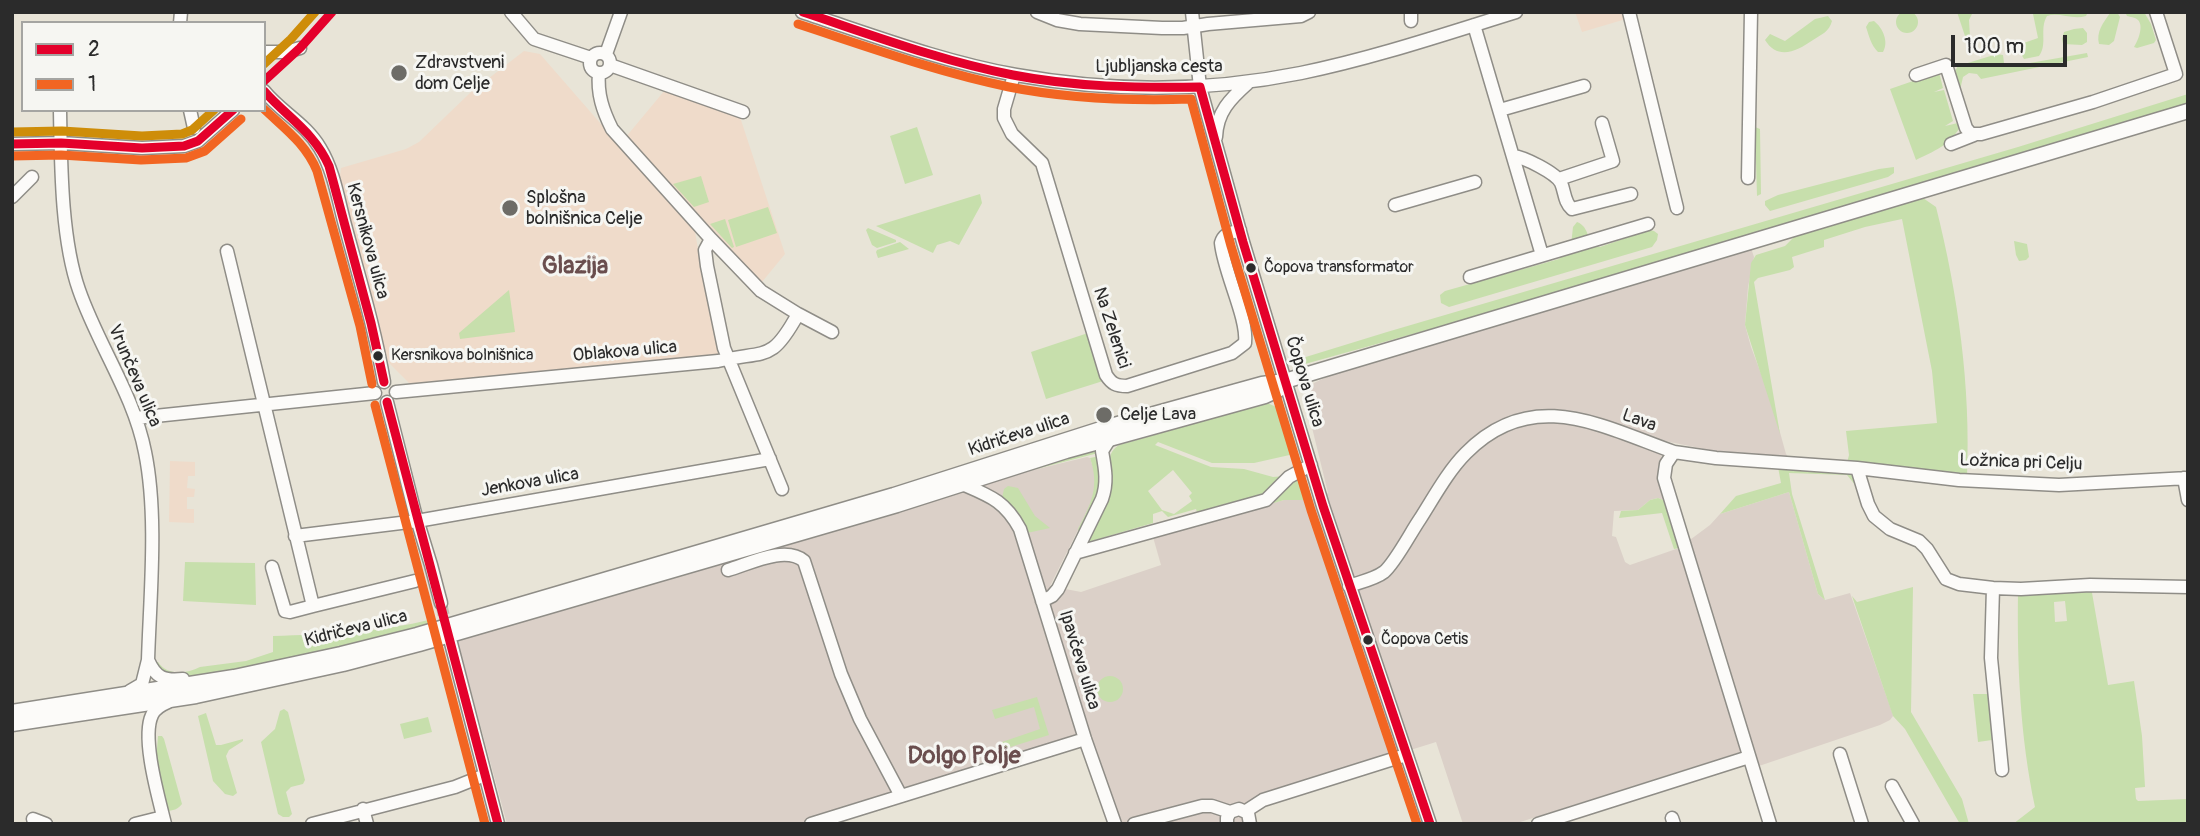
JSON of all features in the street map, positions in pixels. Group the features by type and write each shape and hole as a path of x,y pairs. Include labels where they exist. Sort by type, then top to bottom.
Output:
{"main road":[{"path":"1285,381 2188,111"},
{"name":"Kidričeva ulica","path":"12,724 178,698 343,664 419,645 1066,451 1265,396 1278,390 1285,381"},
{"name":"Kidričeva ulica","path":"12,712 234,677 417,635 920,487 1107,427 1262,383 1285,381"}],"street":[{"path":"511,12 534,39 591,58"},
{"path":"621,12 608,59 605,72 599,73 591,67 591,58 596,53 608,59 743,111"},
{"name":"Ljubljanska cesta","path":"802,12 928,53 1014,75 1107,87 1200,87 1301,73 1352,61 1516,12"},
{"path":"1037,12 1080,24 1188,28 1301,16 1310,12"},
{"name":"Čopova ulica","path":"1192,12 1188,28 1200,87 1240,230 1349,586 1430,824"},
{"path":"1629,12 1677,208"},
{"path":"1748,178 1751,12"},
{"path":"1951,144 2176,74 2156,12"},
{"path":"1474,25 1542,255"},
{"path":"266,52 286,52 300,48"},
{"path":"1916,75 1947,65 1963,121 1974,135"},
{"path":"599,73 599,94 603,111 612,129 753,285 767,296 832,332"},
{"name":"Na Zelenici","path":"1014,75 1004,118 1012,134 1042,163 1102,362 1111,382 1117,386 1127,386 1232,353 1245,343 1244,327 1221,243 1226,234 1240,230"},
{"path":"1216,144 1216,127 1226,103 1250,82"},
{"path":"1500,110 1584,86"},
{"name":"Kersnikova ulica","path":"266,93 304,126 329,164 384,382"},
{"name":"Vrunčeva ulica","path":"61,112 71,266 84,303 136,418 151,494 148,660 145,678 138,688 100,698"},
{"path":"190,112 194,128"},
{"path":"12,144 61,143 172,148 198,141 231,112"},
{"path":"1559,179 1613,161 1602,123"},
{"path":"1513,156 1524,159 1559,179 1567,204 1572,209 1631,194"},
{"path":"12,197 32,177"},
{"path":"1395,205 1475,182"},
{"path":"1470,277 1648,224"},
{"path":"711,239 705,250 707,266 727,359 782,489"},
{"path":"227,251 313,606"},
{"name":"Oblakova ulica","path":"396,392 727,359 769,352 784,339 798,314"},
{"path":"384,382 392,384 396,392 392,400 387,402 380,401 375,393 376,387 384,382"},
{"path":"136,418 375,393"},
{"path":"387,402 441,603"},
{"name":"Lava","path":"1349,586 1385,571 1465,454 1492,430 1505,424 1536,417 1573,418 1674,452"},
{"name":"Ipavčeva ulica","path":"1109,440 1102,451 1106,489 1093,521 1058,589 1042,601 1115,824"},
{"path":"1674,452 1666,464 1664,478 1770,824"},
{"name":"Ložnica pri Celju","path":"1674,452 1959,480 2059,485 2186,478 2188,500"},
{"name":"Jenkova ulica","path":"295,536 417,521 770,459"},
{"path":"1077,549 1266,500 1289,477 1311,465"},
{"path":"1857,468 1868,504 1881,523 1919,541 1927,548 1946,579 1958,584 1993,589 2091,585 2188,587"},
{"path":"962,484 992,497 1012,514 1020,529 1042,601"},
{"path":"728,570 788,554 799,556 804,561 841,674 860,719 901,796"},
{"path":"272,567 285,611 290,612 415,581"},
{"path":"1993,589 1991,658 2002,770"},
{"path":"450,643 498,824"},
{"path":"148,660 155,674 165,680 234,677"},
{"path":"135,824 164,820 150,760 149,725 158,707 178,698"},
{"path":"131,705 144,714 149,725"},
{"path":"811,824 1085,739"},
{"path":"1840,754 1862,824"},
{"path":"1134,824 1202,806 1212,806 1228,818 1239,809 1248,817 1263,800 1406,755"},
{"path":"1538,824 1749,757"},
{"path":"312,824 455,787 485,775"},
{"path":"1892,786 1913,824"},
{"path":"363,809 367,824"},
{"path":"33,819 46,824"}],"shaded area":[{"path":"1575,12 1624,12 1626,19 1582,32"},
{"name":"Splošna bolnišnica Celje","path":"524,51 540,54 695,232 706,295 721,355 411,385 388,362 339,184 341,168 406,149 419,142 471,92"},
{"path":"665,90 739,114 785,254 760,283 625,138"},
{"path":"1751,248 1754,257 1745,325 1789,458 1719,452 1665,441 1660,483 1666,501 1658,498 1650,500 1638,510 1614,511 1612,536 1616,537 1625,562 1630,565 1679,548 1720,514 1789,492 1818,594 1825,600 1850,593 1893,716 1880,725 1759,766 1753,748 1514,824 1463,824 1436,742 1264,796 1249,824 1120,824 1091,737 820,824 507,824 457,639 902,511 1021,473 1087,457 1090,458 1095,473 1091,504 1050,586 1081,592 1161,565 1153,537 1284,500 1309,500 1328,493 1306,403 1314,383 1329,376"},
{"path":"170,461 195,462 195,476 188,476 187,488 195,489 194,497 187,497 187,509 194,509 194,523 169,522"}],"green space":[{"path":"1907,11 1915,14 1918,22 1915,30 1907,33 1899,30 1896,22 1899,14"},
{"path":"1957,12 1973,12 1969,20 1970,37 1966,39"},
{"path":"2021,12 2088,12 2081,17 2047,16 2042,51 2039,56 2024,59 2020,52 2021,44 2038,38 2033,14"},
{"path":"2117,12 2120,17 2114,41 2109,45 2099,44 2098,35 2103,24 2110,13"},
{"path":"2125,12 2144,12 2151,24 2156,40 2154,43 2134,47 2140,34 2140,23"},
{"path":"1828,16 1832,21 1827,30 1794,50 1776,50 1765,40 1770,34 1785,41 1815,19"},
{"path":"1874,21 1884,35 1883,52 1878,52 1866,27 1869,22"},
{"path":"2083,28 2087,33 2087,42 2082,45 2063,44 2064,32"},
{"path":"2087,53 2088,57 1981,79 1977,74 1969,73 1963,77 1960,90 1952,76 1958,66 1997,54 2003,55 2007,67"},
{"path":"1939,72 1943,88 1934,92 1944,90 1953,121 1945,126 1958,123 1960,127 1946,143 1916,160 1890,89"},
{"path":"2188,94 2188,106 1542,298 1305,364 1296,364 1296,360 1387,332 2018,147"},
{"path":"917,127 933,175 905,184 890,136"},
{"path":"1755,127 1760,129 1761,194 1757,196"},
{"path":"1894,167 1894,173 1888,177 1770,211 1765,205 1765,201 1778,195"},
{"path":"701,176 709,202 694,207 673,184"},
{"path":"980,194 982,203 959,245 950,241 937,245 933,253 876,226"},
{"path":"1923,198 1936,207 1957,307 1967,409 1967,477 1878,464 1847,463 1849,455 1846,431 1937,423 1932,371 1902,219 1824,240 1824,247 1792,257 1794,267 1790,270 1758,278 1754,282 1780,434 1745,325 1751,263 1756,255 1785,246 1795,236"},
{"path":"768,207 777,233 736,247 728,220"},
{"path":"725,219 734,247 732,248 710,224"},
{"path":"1577,222 1584,228 1592,243 1600,247 1649,230 1658,234 1657,240 1652,247 1449,307 1441,303 1440,295 1445,291 1559,259 1571,245 1573,227"},
{"path":"868,228 896,242 877,248 872,245 866,230"},
{"path":"2014,241 2027,244 2029,257 2026,260 2019,261"},
{"path":"900,242 909,249 878,258 877,250"},
{"path":"509,290 515,332 460,339 459,333"},
{"path":"1088,333 1103,381 1046,399 1031,352"},
{"path":"1267,403 1279,408 1294,454 1254,463 1212,463 1158,442 1155,445 1211,467 1244,469 1273,477 1298,475 1302,479 1320,529 1315,528 1304,500 1274,503 1273,496 1238,507 1232,502 1168,517 1162,511 1153,514 1153,523 1088,542 1108,497 1111,485 1111,454 1119,445","holes":["1173,470 1192,493 1189,496 1192,501 1174,514 1162,510 1148,491"]},
{"path":"1096,448 1098,453 1021,473"},
{"path":"1090,458 1099,458 1102,491 1079,533 1078,529 1093,495 1094,478"},
{"path":"1778,467 1847,471 1856,479 1864,502 1860,502 1856,486 1847,475 1789,473 1792,494 1825,600 1818,594 1789,492 1720,514 1736,496 1781,483"},
{"path":"1008,486 1018,488 1035,516 1050,528 1027,533 1002,498 1004,489"},
{"path":"1658,498 1666,501 1679,548 1674,549 1662,513 1619,518 1621,511 1638,510 1650,500"},
{"path":"185,562 255,563 256,605 183,601"},
{"path":"1913,587 1911,712 1962,799 1969,824 1960,824 1905,729 1893,716 1852,596 1857,602"},
{"path":"2091,587 2108,685 2134,681 2142,736 2145,787 2135,788 2136,799 2188,799 2188,824 2013,824 2035,807 2021,700 2018,592","holes":["2065,601 2067,621 2055,622 2054,602"]},
{"path":"434,619 434,624 274,664 174,679 166,678 154,662 158,662 166,670 183,672 246,661 273,652 273,636 373,630"},
{"path":"1110,676 1119,680 1123,689 1119,698 1110,702 1101,698 1097,689 1101,680"},
{"path":"1973,694 1990,694 1992,740 1978,742"},
{"path":"1037,697 1049,735 1004,749 1002,742 1040,729 1034,707 995,719 992,710"},
{"path":"284,709 288,712 305,780 303,784 291,787 286,792 292,814 289,817 278,814 261,742 275,729 280,711"},
{"path":"206,713 216,745 243,739 229,750 226,756 237,793 233,796 225,794 213,781 198,716"},
{"path":"428,717 432,732 404,739 400,724"},
{"path":"158,736 164,739 182,804 171,811 166,811 156,761"}],"tunnel":[{"path":"441,603 448,634"}],"transit line":[{"path":"266,62 315,12"},
{"name":"2","path":"266,79 300,48 332,12"},
{"name":"2","path":"803,12 933,55 1013,75 1106,86 1200,87 1243,242 1323,506 1430,824"},
{"name":"1","path":"798,24 929,67 1009,87 1100,98 1191,99 1231,246 1311,510 1417,824"},
{"name":"2","path":"266,93 308,134 329,166 384,382"},
{"name":"1","path":"266,111 301,145 317,171 360,326 372,384"},
{"path":"12,132 62,131 142,136 182,134 192,130 212,112"},
{"name":"2","path":"12,144 61,143 142,148 184,146 198,141 231,112"},
{"name":"1","path":"12,156 61,155 141,160 186,158 205,151 241,119"},
{"name":"2","path":"387,402 498,824"},
{"name":"1","path":"375,405 485,824"}],"place":[{"name":"Zdravstveni dom Celje","path":"399,73"},
{"name":"Splošna bolnišnica Celje","path":"510,208"},
{"name":"Čopova transformator","path":"1251,268"},
{"name":"Kersnikova bolnišnica","path":"378,356"},
{"name":"Celje Lava","path":"1104,415"},
{"name":"Čopova Cetis","path":"1368,640"}],"district":[{"name":"Glazija","path":"575,267"},
{"name":"Dolgo Polje","path":"964,757"}]}
